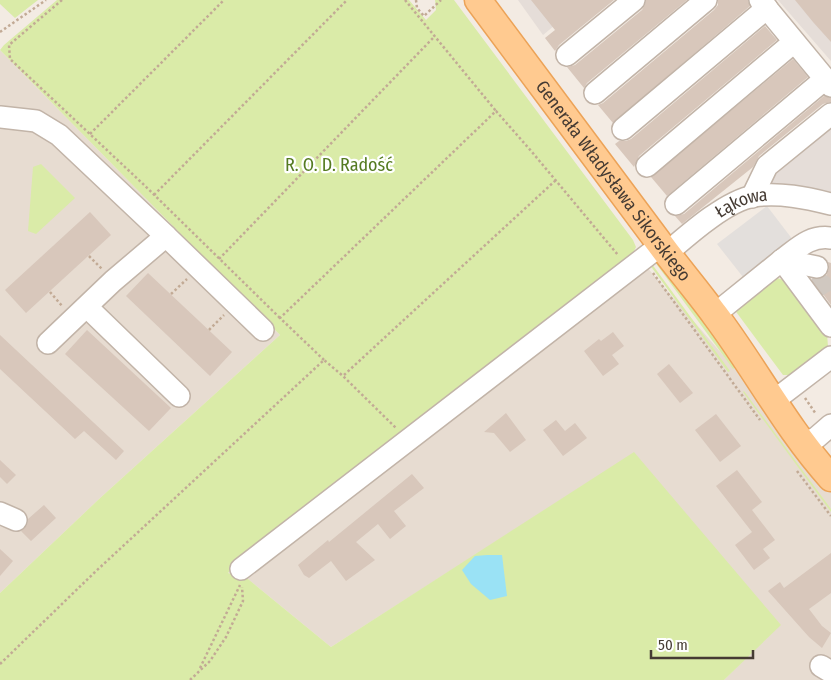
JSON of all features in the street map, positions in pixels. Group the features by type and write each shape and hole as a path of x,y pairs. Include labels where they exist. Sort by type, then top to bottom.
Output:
{"main road":[{"name":"Generała Władysława Sikorskiego","path":"478,0 660,256 715,314 774,394 820,440 831,478"}],"street":[{"path":"567,55 634,0"},
{"path":"595,93 706,0"},
{"path":"622,129 763,4 828,82 676,204"},
{"path":"647,166 794,42"},
{"path":"752,197 767,166 831,114"},
{"path":"0,117 36,121 59,135 198,267 271,324"},
{"name":"Łąkowa","path":"242,569 660,256 738,201 752,197 779,196 831,204"},
{"path":"48,344 87,306 166,236"},
{"path":"715,314 808,240 824,237 831,238"},
{"path":"782,260 814,273"},
{"path":"782,260 831,326"},
{"path":"87,306 178,396"},
{"path":"774,394 831,357"}],"path":[{"path":"0,32 46,0"},
{"path":"62,0 9,45 10,59 219,259 271,324 324,360 396,428"},
{"path":"90,134 224,0"},
{"path":"154,195 347,0"},
{"path":"405,0 624,262"},
{"path":"416,0 417,8 424,16 441,0"},
{"path":"418,17 422,13"},
{"path":"219,259 434,37"},
{"path":"271,324 496,111"},
{"path":"343,376 556,180"},
{"path":"660,256 741,394"},
{"path":"171,294 198,267"},
{"path":"0,664 95,572 324,360"},
{"path":"190,680 210,661 226,638 243,601 242,582 199,670"}],"shaded area":[{"path":"518,0 585,0 543,35"},
{"path":"778,0 831,0 831,61"},
{"path":"0,50 280,335 99,499 0,593"},
{"path":"831,111 831,209 764,195 769,167"},
{"path":"767,206 793,240 750,286 717,244"},
{"path":"639,258 831,480 831,680 724,680 780,625 634,453 331,647 248,579 536,347"}],"green space":[{"path":"0,0 38,0 15,18 0,4"},
{"name":"R. O. D. Radość","path":"57,0 409,0 426,20 436,10 435,0 454,0 633,240 636,247 628,258 228,573 248,579 331,647 634,452 781,625 724,680 0,680 0,593 99,499 280,335 0,50"},
{"path":"41,164 75,198 36,234 28,231 33,167"},
{"path":"658,257 738,365 733,369 652,258"},
{"path":"649,260 730,371 728,372 647,261"},
{"path":"774,277 790,282 827,333 827,351 794,378 790,375 783,375 734,309"},
{"path":"743,392 831,509 831,512"}],"water":[{"path":"502,555 507,596 490,600 471,584 462,570 475,556"}],"building":[{"path":"531,0 614,0 559,45 555,51 545,38 555,30"},
{"path":"646,0 687,0 587,83 584,88 567,67 575,65 642,10"},
{"path":"718,0 748,0 750,6 613,123 598,105 603,103 714,10 718,5"},
{"path":"795,0 831,0 831,42 813,22"},
{"path":"765,26 777,40 639,156 634,167 615,144 619,141 631,139"},
{"path":"793,59 808,77 667,196 651,177"},
{"path":"824,96 831,98 831,102 823,104 759,156 753,167 682,224 675,216 684,214"},
{"path":"90,212 111,235 26,313 5,290"},
{"path":"828,262 831,263 831,305 812,279 821,279 826,276 829,269"},
{"path":"148,273 232,352 210,376 126,296"},
{"path":"87,330 171,408 149,431 65,354"},
{"path":"613,332 624,346 612,355 619,364 603,376 584,351 599,339 601,341"},
{"path":"0,335 124,451 116,460 84,431 75,439 0,369"},
{"path":"669,364 693,393 680,403 657,374"},
{"path":"506,413 526,440 510,452 494,433 484,432"},
{"path":"716,414 741,446 720,462 695,430"},
{"path":"556,420 565,431 575,423 587,438 563,456 543,430"},
{"path":"0,460 16,475 7,484 0,477"},
{"path":"737,470 762,502 752,510 775,540 763,549 770,558 754,570 735,545 752,532 716,486"},
{"path":"412,474 424,488 394,511 406,526 390,539 378,524 356,542 375,560 346,581 331,561 309,578 304,575 298,565"},
{"path":"44,505 56,518 31,541 21,531 27,525 28,519"},
{"path":"0,549 13,561 0,576"},
{"path":"831,553 831,593 809,609 822,626 831,633 822,648 809,637 768,591 780,582 784,588"}],"tunnel":[{"path":"812,279 822,285 831,300"}]}
